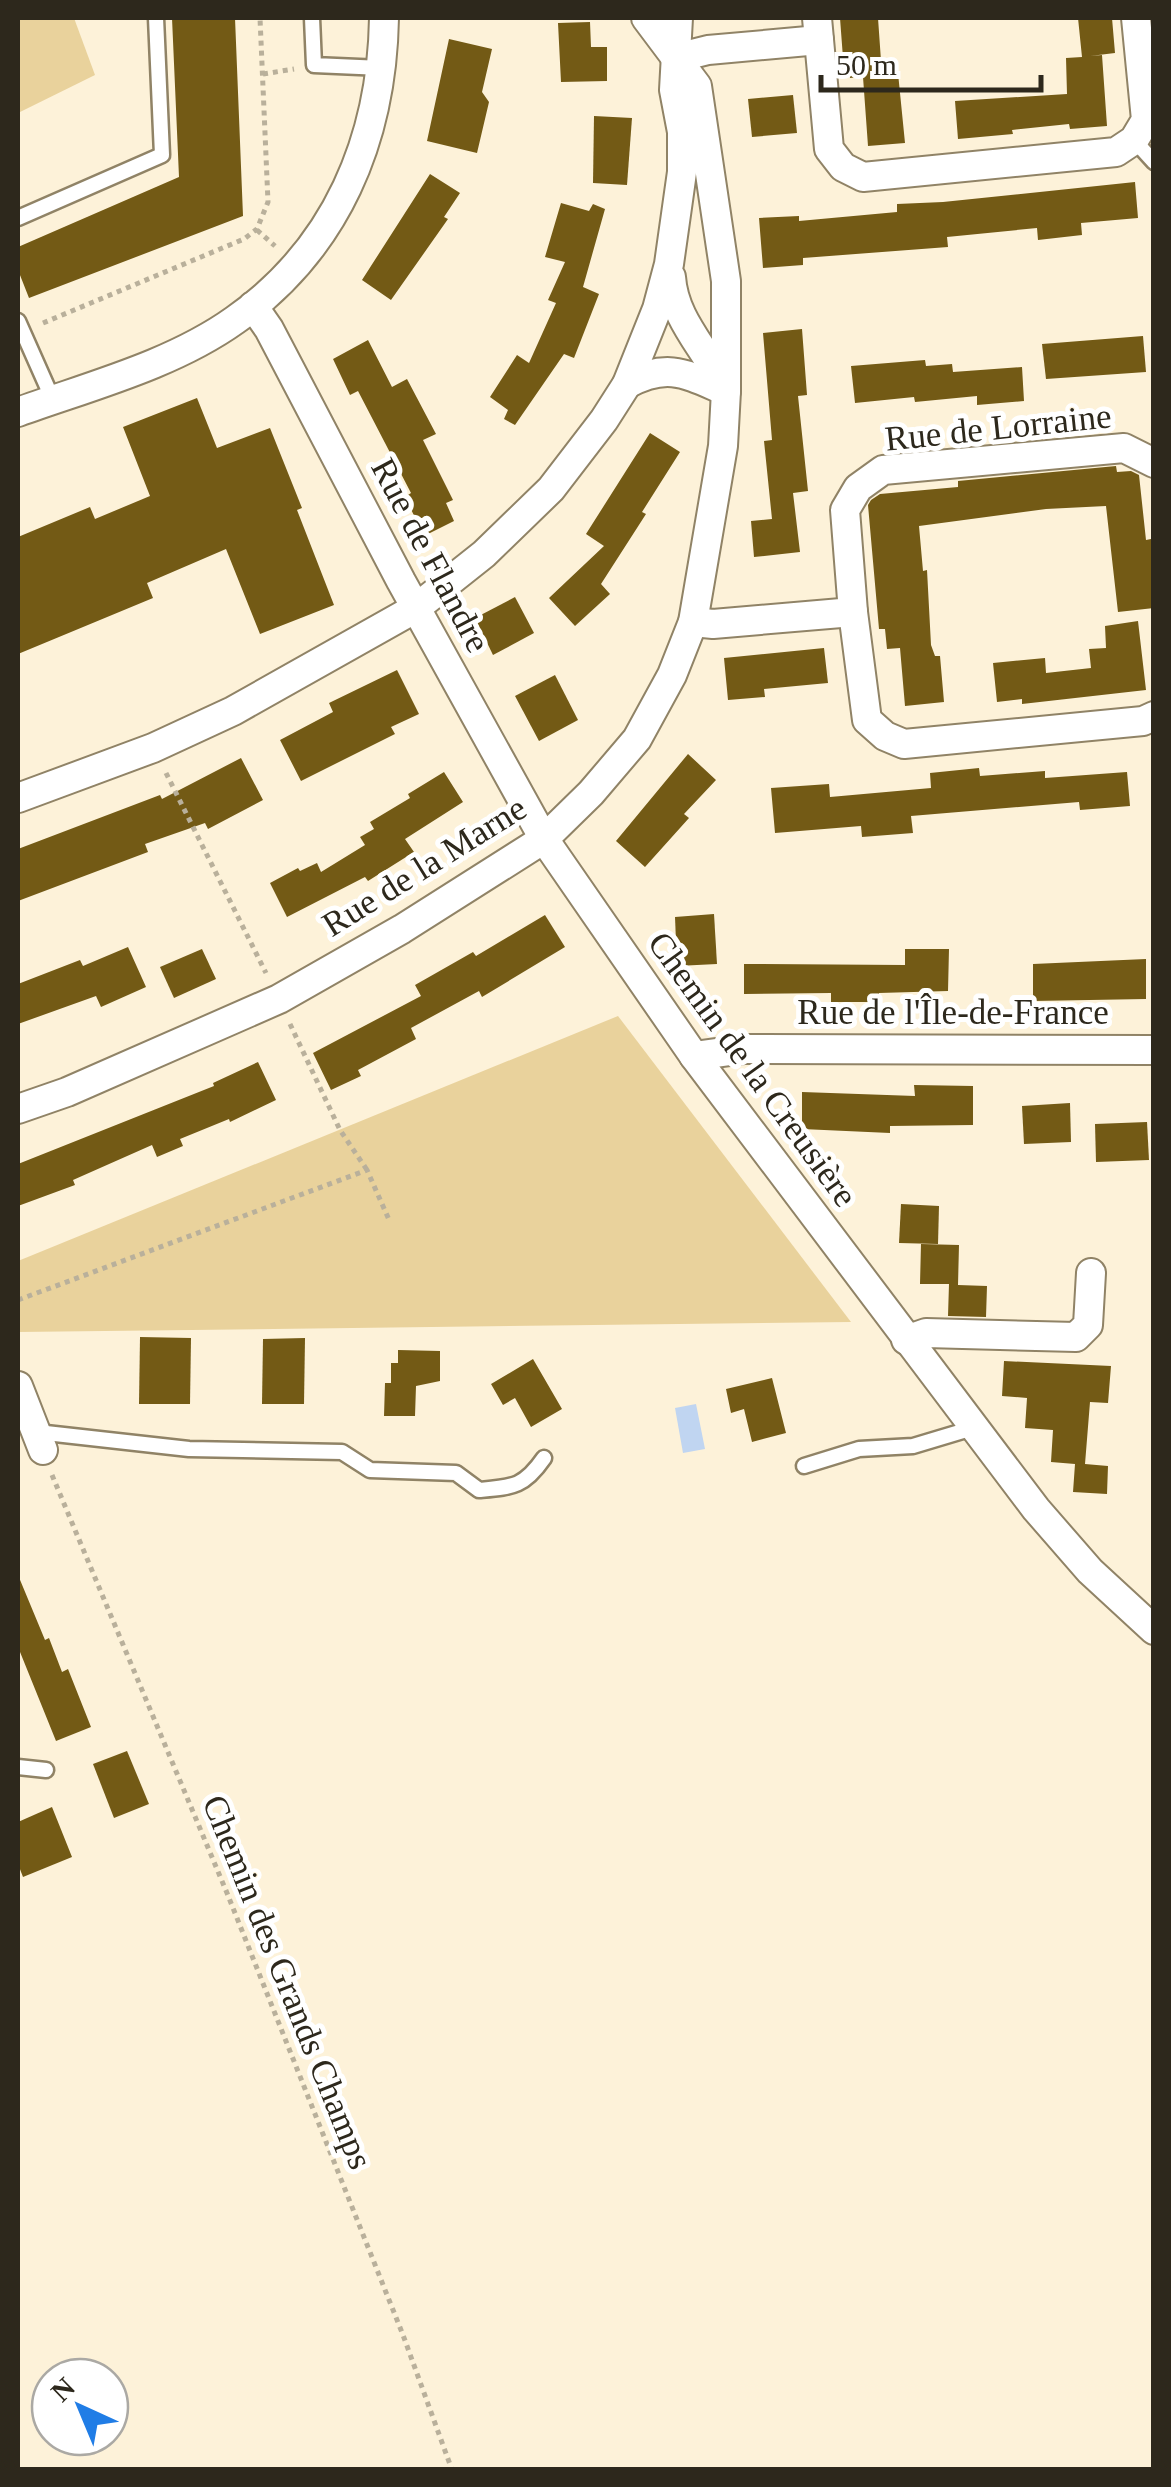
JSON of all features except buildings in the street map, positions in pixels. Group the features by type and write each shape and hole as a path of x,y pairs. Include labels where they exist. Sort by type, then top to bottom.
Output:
{"street":[{"path":"18,412 181,350 234,321 295,265 324,230 345,194 370,132 383,68 384,18"},
{"name":"Rue de la Marne","path":"18,1109 66,1092 278,999 402,929 544,838 591,793 638,739 672,675 693,622 720,466 726,390 726,281 697,86 646,18"},
{"path":"640,377 670,264 682,172 682,132 674,90 678,18"},
{"path":"676,58 818,29 829,149 843,167 863,176 1116,152 1134,140 1146,120 1136,18"},
{"path":"670,264 672,298 680,317 712,361 726,390"},
{"name":"Rue de Flandre","path":"252,306 269,329 416,608 544,838"},
{"path":"18,798 154,748 234,711 416,608 484,554 551,489 640,377 694,337 726,322"},
{"path":"640,377 678,371 726,390"},
{"name":"Rue de Lorraine","path":"1151,456 1124,448 884,470 858,488 845,510 852,612 867,720 885,736 904,744 1143,721 1154,716"},
{"path":"693,622 713,624 852,612"},
{"name":"Chemin de la Creusière","path":"544,838 694,1056 1036,1509 1090,1571 1154,1630"},
{"name":"Rue de l'Île-de-France","path":"694,1056 744,1049 1154,1050"},
{"path":"906,1340 926,1333 1076,1338 1088,1325 1091,1273"},
{"path":"18,1386 40,1441"}],"lane":[{"path":"18,218 162,155 156,18"},
{"path":"312,18 314,66 383,68"},
{"path":"1134,140 1154,162"},
{"path":"18,321 53,400"},
{"path":"804,1466 860,1450 914,1446 974,1428"},
{"path":"40,1441 342,1452 370,1470 456,1473 479,1490 506,1487 530,1478 544,1458"},
{"path":"18,1766 46,1770"}],"path":[{"path":"43,323 256,230 268,202 260,18"},
{"path":"262,74 314,66"},
{"path":"154,748 340,1130 367,1170 390,1222"},
{"path":"18,1300 367,1170"},
{"name":"Chemin des Grands Champs","path":"40,1441 227,1892 403,2334 452,2470"}],"shaded area":[{"path":"18,18 74,18 95,75 18,113"},
{"path":"618,1016 851,1322 18,1332 18,1261"}],"water":[{"path":"696,1404 705,1449 683,1453 675,1408"}]}
